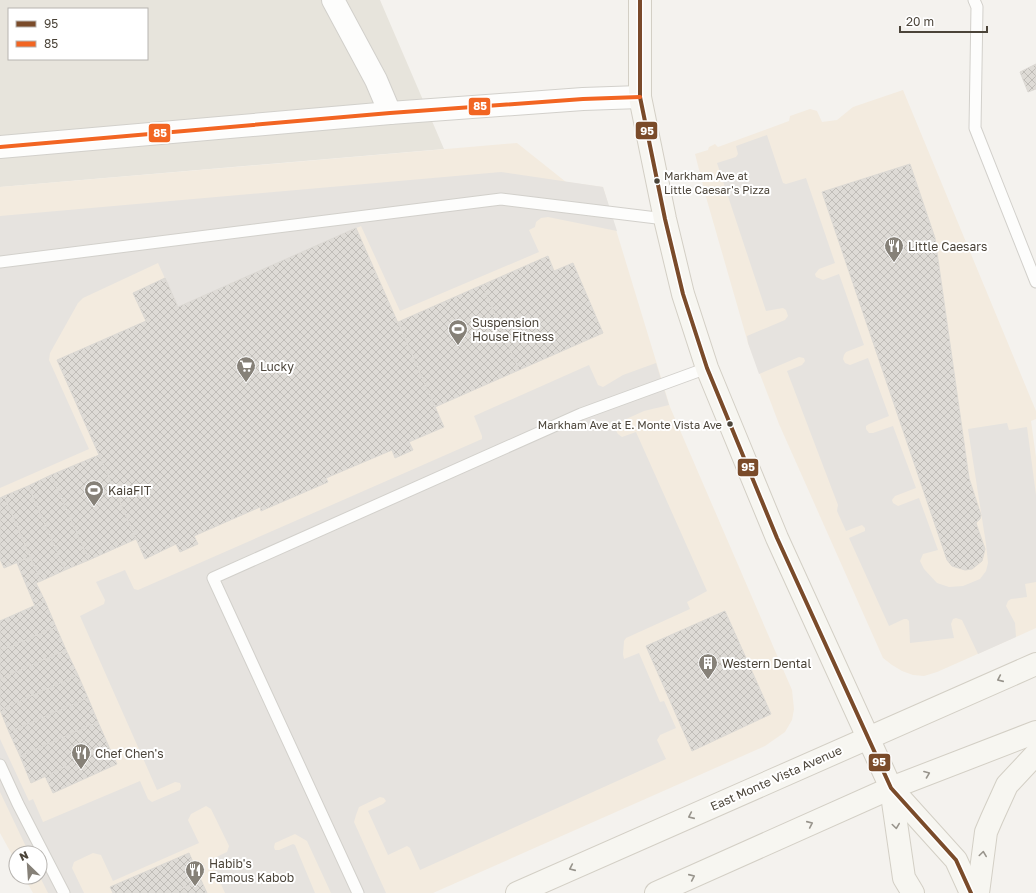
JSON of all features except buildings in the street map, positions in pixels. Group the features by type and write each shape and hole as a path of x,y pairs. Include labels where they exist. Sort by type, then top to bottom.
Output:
{"main road":[{"path":"640,0 640,97 665,219 683,294 706,368 776,538 891,788 904,878 913,893"},
{"name":"East Monte Vista Avenue","path":"517,893 1036,664"},
{"path":"656,893 891,788 1036,732"},
{"path":"978,893 986,832 1006,785 1036,754"},
{"path":"891,788 956,860 971,893"}],"street":[{"path":"333,0 376,80 390,113"},
{"path":"0,147 390,113 583,99 640,97"}],"lane":[{"path":"974,0 977,7 975,128 1036,282"},
{"path":"0,262 502,199 665,219"},
{"path":"358,893 213,578 581,414 706,368"},
{"path":"0,765 18,804 64,893"}],"shaded area":[{"path":"0,0 380,0 444,149 0,187"},
{"path":"903,90 1036,411 1036,419 1031,421 1036,457 1036,628 937,672 924,676 913,675 902,671 883,658 779,424 748,343 695,154 708,150 709,147 715,144 718,147 789,121 790,116 810,109 817,111 822,122 837,120 853,107"},
{"path":"767,135 783,183 786,184 806,178 835,263 819,269 815,274 816,277 823,280 839,274 864,345 846,352 843,359 845,363 850,365 868,358 889,416 869,424 866,426 866,429 869,433 873,433 893,426 916,488 895,496 892,500 893,503 898,506 919,498 938,550 923,554 920,561 924,569 937,583 949,587 963,586 980,579 986,571 988,563 968,429 1007,423 1009,430 1027,427 1036,495 1036,582 1025,584 1027,597 1011,599 1008,601 1006,606 1015,623 1016,637 978,654 962,620 956,618 953,619 951,624 954,638 910,643 909,621 907,619 889,626 849,538 865,531 865,528 862,525 846,531 837,511 838,505 787,371 802,365 805,361 804,358 799,357 759,374 747,336 785,320 788,316 786,310 783,308 766,311 717,163 736,157 738,154 736,146"},
{"path":"517,143 566,182 603,187 670,407 792,690 794,709 792,720 785,732 765,746 433,893 33,893 28,885 48,885 48,845 8,845 8,848 0,833 0,187"},
{"path":"501,172 603,187 617,231 548,217 541,218 536,222 535,227 529,230 539,252 400,311 361,226 178,307 158,263 83,298 78,303 50,353 49,360 89,449 0,488 0,216"},
{"path":"656,363 669,405 644,411 613,425 618,434 622,437 636,432 707,591 687,602 690,609 626,638 624,641 624,659 639,653 660,702 664,701 676,728 660,735 657,740 666,759 420,870 410,848 407,846 388,855 368,811 383,804 386,801 384,798 380,797 359,807 354,822 386,893 331,893 307,841 295,834 275,843 275,850 279,850 293,844 295,845 315,893 225,893 210,860 227,852 229,846 211,809 206,806 191,814 188,820 199,843 113,881 101,855 93,853 74,862 72,868 84,893 48,893 44,885 48,885 48,845 25,845 0,792 0,739 29,801 33,799 43,822 140,781 148,799 152,802 180,790 181,786 180,783 175,782 157,790 80,616 104,604 105,600 96,582 125,570 134,589 138,590 482,439 474,416 589,365 598,385 603,387 623,375"}],"transit line":[{"name":"95","path":"640,0 640,97 665,219 683,294 707,368 777,538 891,788 956,860 971,893"},
{"name":"85","path":"0,147 390,113 583,99 640,97"}],"place":[{"name":"Markham Ave at Little Caesar's Pizza","path":"657,181"},
{"name":"Little Caesars","path":"894,263"},
{"name":"Suspension House Fitness","path":"458,346"},
{"name":"Lucky","path":"246,383"},
{"name":"Markham Ave at E. Monte Vista Ave","path":"730,424"},
{"name":"KaiaFIT","path":"94,507"},
{"name":"Western Dental","path":"708,680"},
{"name":"Chef Chen's","path":"81,770"},
{"name":"Habib's Famous Kabob","path":"195,887"}]}
